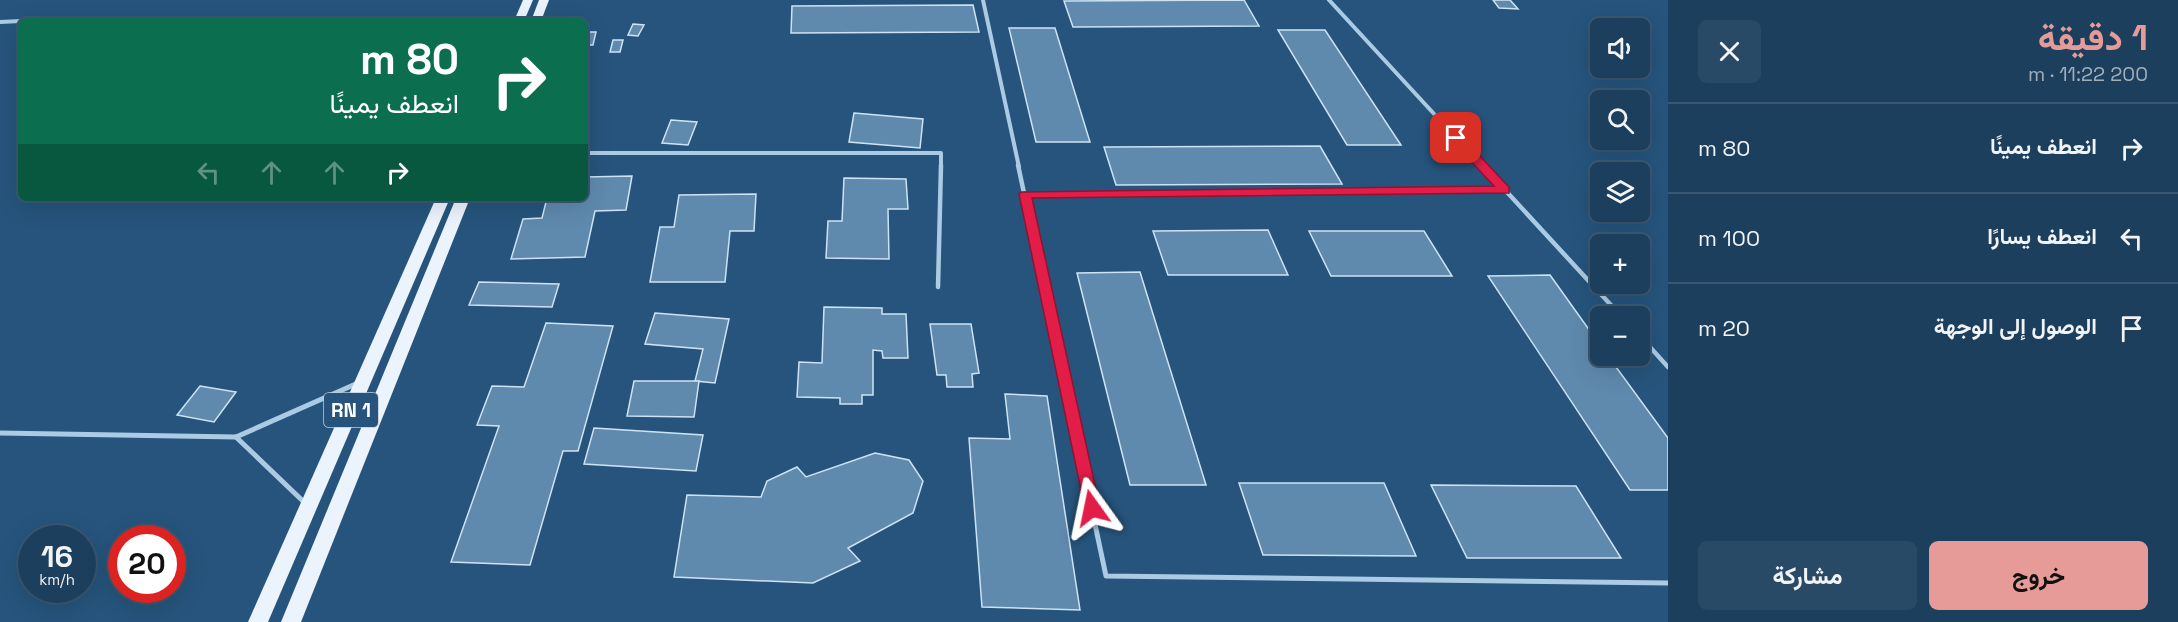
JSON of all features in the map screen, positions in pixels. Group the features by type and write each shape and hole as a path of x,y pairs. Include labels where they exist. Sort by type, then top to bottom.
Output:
{"main road":[{"path":"520,18 528,0"},
{"path":"537,18 544,0"},
{"name":"RN 1","path":"258,622 442,201"},
{"name":"RN 1","path":"291,622 462,201"}],"lane":[{"path":"984,0 1106,576 1668,583"},
{"path":"1329,0 1613,306"},
{"path":"0,22 18,21"},
{"path":"588,153 941,153 938,287"},
{"path":"1025,194 1505,190"},
{"path":"1650,347 1668,367"},
{"path":"0,432 236,437 364,381"},
{"path":"236,437 309,507"}],"building":[{"path":"1244,0 1259,26 1073,27 1064,1"},
{"path":"1493,0 1510,0 1518,9 1499,8"},
{"path":"973,5 979,32 791,33 792,6"},
{"path":"633,24 644,25 638,36 628,35"},
{"path":"1009,28 1055,28 1090,142 1036,142"},
{"path":"1278,30 1325,30 1401,145 1347,145"},
{"path":"588,32 596,32 593,45 588,45"},
{"path":"613,40 623,40 620,52 610,52"},
{"path":"854,113 923,119 920,148 849,142"},
{"path":"671,120 697,122 688,145 662,143"},
{"path":"1320,146 1342,184 1116,185 1104,147"},
{"path":"632,176 626,210 595,211 585,257 511,259 523,219 542,218 546,201 588,201 588,177"},
{"path":"844,178 906,179 908,209 888,209 889,259 826,258 828,221 842,221"},
{"path":"756,194 754,231 730,231 725,282 650,282 660,227 674,227 679,195"},
{"path":"1268,230 1288,275 1168,275 1153,231"},
{"path":"1309,231 1424,231 1452,276 1331,276"},
{"path":"1140,272 1206,485 1130,485 1077,273"},
{"path":"1550,275 1590,331 1590,366 1615,366 1668,438 1668,490 1630,490 1488,276"},
{"path":"479,282 559,284 552,307 469,305"},
{"path":"824,307 882,308 882,314 906,314 908,358 883,358 882,351 873,350 873,395 862,395 862,404 840,404 840,398 797,397 799,362 822,363"},
{"path":"655,313 729,319 715,383 695,381 703,349 645,344"},
{"path":"546,323 613,326 578,451 563,451 530,565 451,562 499,426 477,425 492,386 524,387"},
{"path":"930,324 971,324 979,373 972,374 973,387 947,387 946,375 937,375"},
{"path":"634,381 699,381 694,417 627,416"},
{"path":"200,386 236,392 214,422 177,415"},
{"path":"1005,394 1047,396 1080,610 982,607 969,438 1010,439"},
{"path":"594,428 703,435 696,471 584,464"},
{"path":"875,453 909,460 923,481 913,513 848,548 860,561 813,583 674,577 687,495 761,497 767,481 797,467 806,477"},
{"path":"1239,483 1384,483 1416,556 1263,555"},
{"path":"1431,485 1576,486 1621,558 1467,558"}],"route":[{"path":"1092,508 1025,194 1505,190 1456,138"}]}
